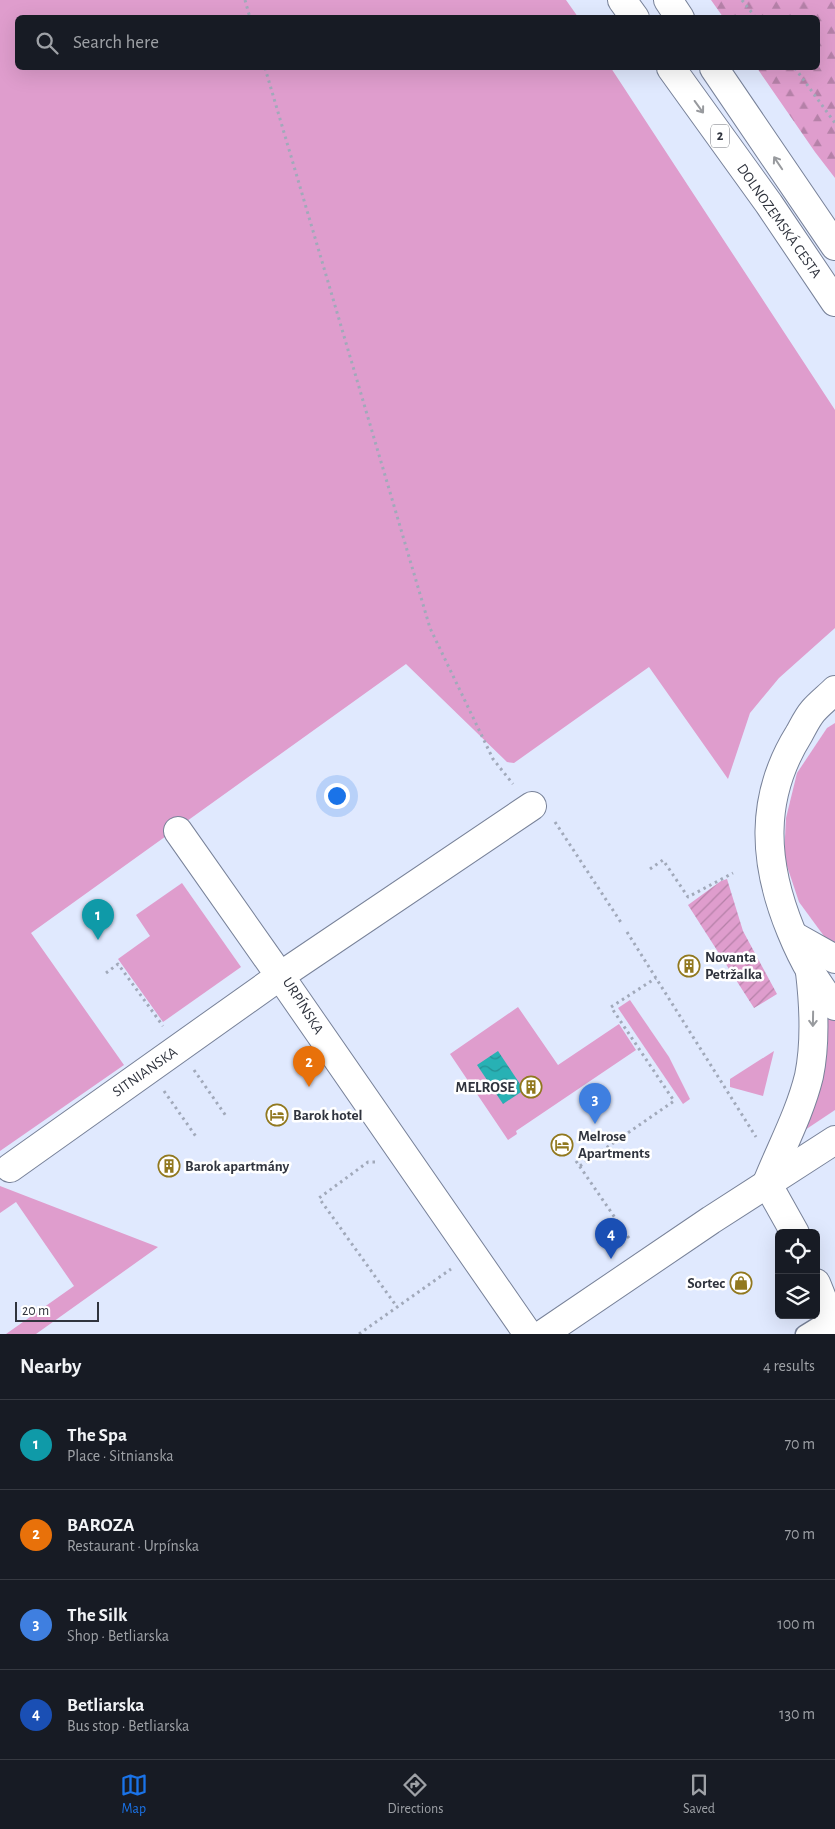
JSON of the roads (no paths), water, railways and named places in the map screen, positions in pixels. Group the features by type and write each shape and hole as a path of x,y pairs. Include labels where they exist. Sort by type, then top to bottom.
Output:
{"street":[{"path":"622,0 633,15"},
{"path":"668,0 678,15"},
{"name":"DOLNOZEMSKÁ CESTA","path":"672,70 769,204 835,302"},
{"name":"2","path":"715,70 835,246"},
{"path":"835,690 813,712 789,750 780,769 772,803 770,833 774,879 781,907 800,955 835,1006"},
{"name":"URPÍNSKA","path":"528,1334 280,976 532,806"},
{"path":"178,831 280,976"},
{"path":"794,936 835,959"},
{"path":"766,1184 786,1138 808,1077 812,1055 814,1005 809,970"},
{"name":"SITNIANSKA","path":"10,1168 280,976"},
{"path":"543,1334 766,1184 835,1140"},
{"path":"766,1184 793,1229"},
{"path":"820,1294 831,1326"}],"lane":[{"path":"804,1334 831,1326"}],"water":[{"path":"498,1051 524,1090 503,1104 477,1065"}],"place":[{"name":"The Spa","path":"98,940"},
{"name":"Novanta Petržalka","path":"689,966"},
{"name":"BAROZA","path":"309,1087"},
{"name":"MELROSE","path":"531,1087"},
{"name":"Barok hotel","path":"277,1115"},
{"name":"The Silk","path":"595,1124"},
{"name":"Melrose Apartments","path":"562,1145"},
{"name":"Barok apartmány","path":"169,1166"},
{"name":"Betliarska","path":"611,1259"},
{"name":"Sortec","path":"741,1283"}]}
